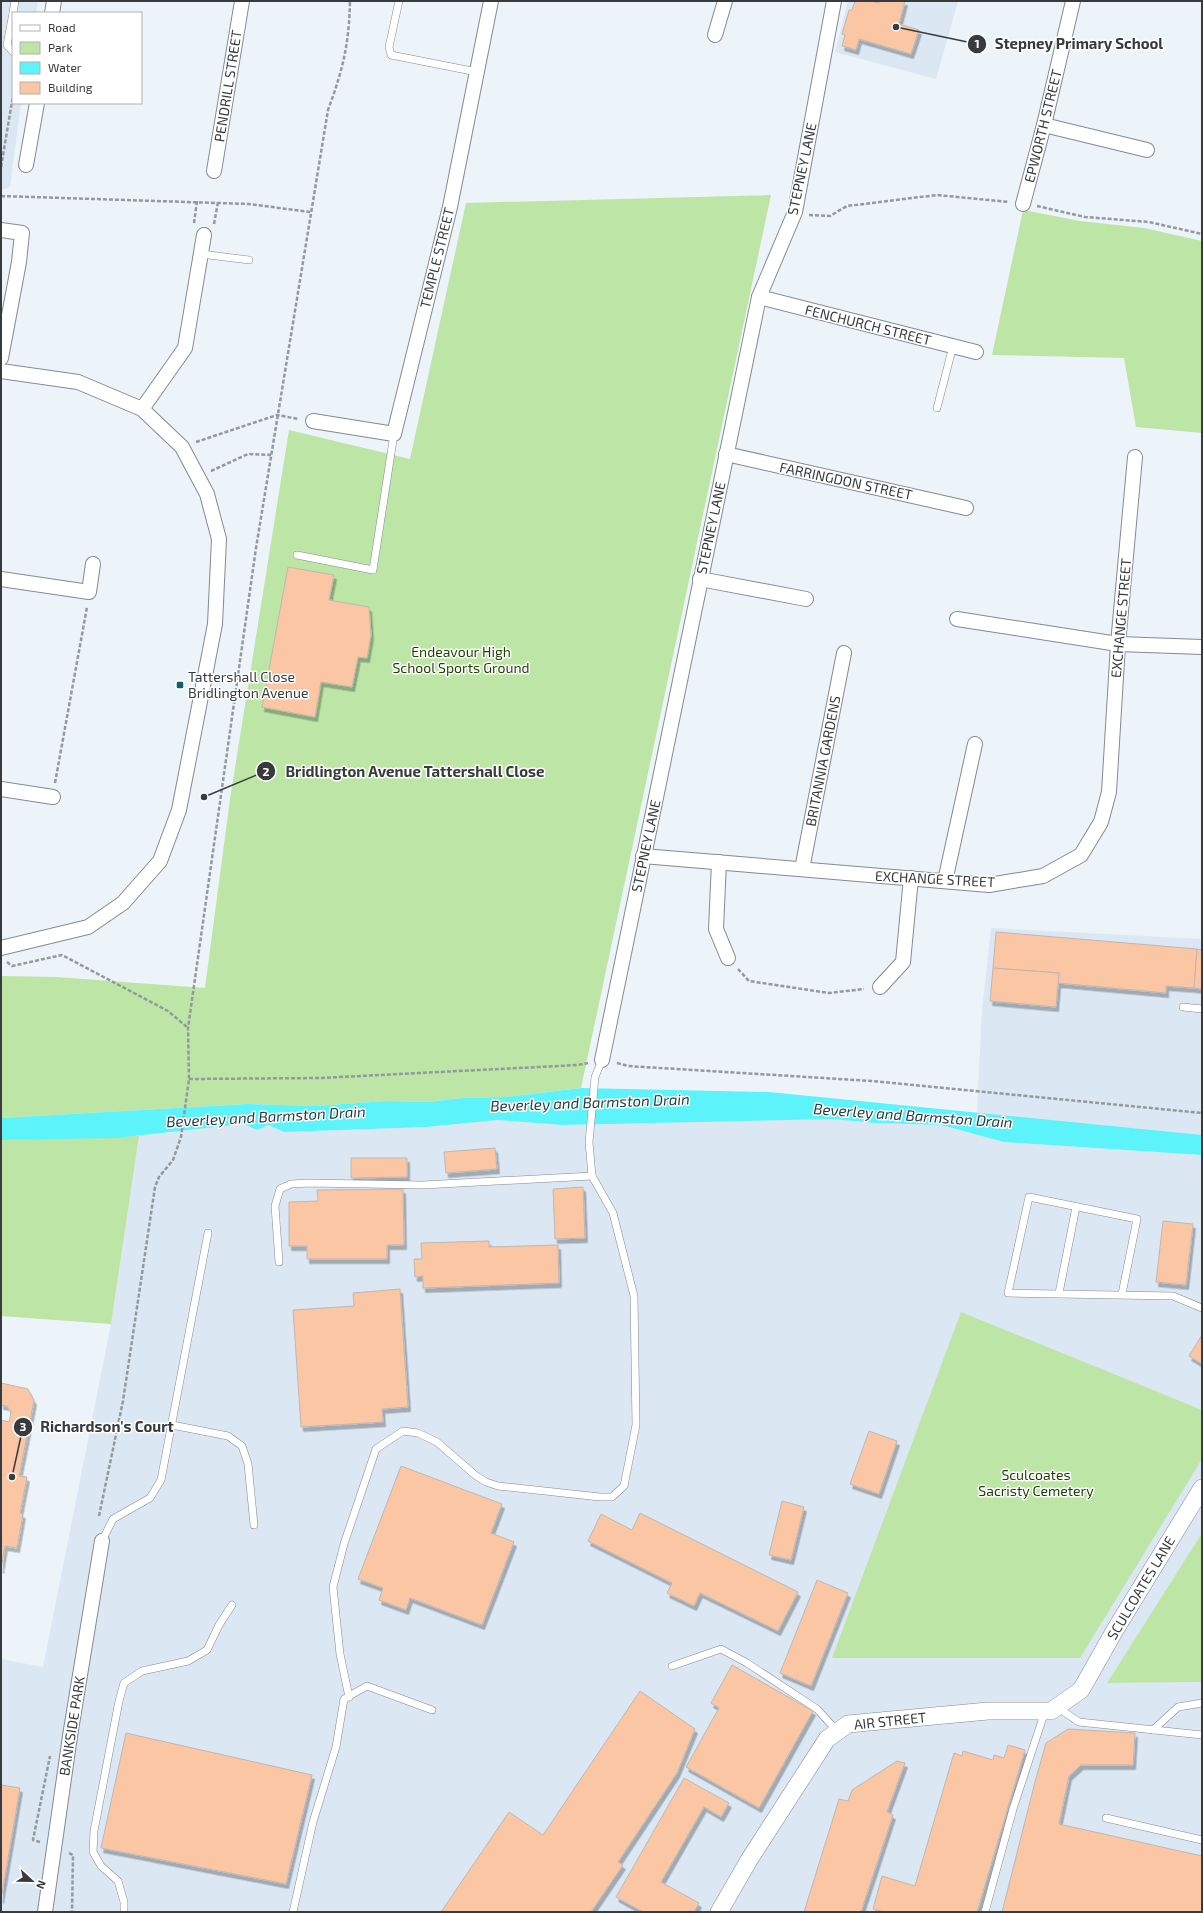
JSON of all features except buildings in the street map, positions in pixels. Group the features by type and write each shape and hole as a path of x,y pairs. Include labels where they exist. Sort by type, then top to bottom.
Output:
{"street":[{"path":"52,12 54,1"},
{"name":"PENDRILL STREET","path":"214,171 242,1"},
{"name":"TEMPLE STREET","path":"394,434 450,207 491,1"},
{"path":"715,35 725,1"},
{"name":"STEPNEY LANE","path":"602,1060 759,298 795,212 834,1"},
{"name":"EPWORTH STREET","path":"1023,204 1044,125 1073,1"},
{"path":"26,165 37,104"},
{"path":"1044,125 1147,150"},
{"path":"1,230 22,233 19,262 1,358"},
{"path":"142,409 185,348 204,235"},
{"name":"FENCHURCH STREET","path":"759,298 976,352"},
{"path":"1,371 78,382 142,409 182,447 207,494 219,539 215,624 179,810 160,861 123,903 88,927 1,948"},
{"path":"313,421 394,434"},
{"name":"FARRINGDON STREET","path":"726,454 966,508"},
{"name":"EXCHANGE STREET","path":"643,856 989,885 1043,876 1081,855 1101,822 1109,792 1118,644 1135,457"},
{"path":"1,579 89,592 93,564"},
{"path":"700,579 806,599"},
{"path":"957,619 1118,644 1202,647"},
{"name":"BRITANNIA GARDENS","path":"802,869 844,653"},
{"path":"945,881 975,744"},
{"path":"1,789 53,798"},
{"path":"719,862 716,929 728,958"},
{"path":"880,987 902,962 911,878"},
{"name":"SCULCOATES LANE","path":"1051,1709 1082,1690 1115,1630 1202,1488"},
{"name":"BANKSIDE PARK","path":"45,1912 70,1736 102,1541"},
{"name":"AIR STREET","path":"719,1912 749,1860 827,1739 848,1724 988,1711 1051,1709"}],"lane":[{"path":"13,12 15,1"},
{"path":"399,1 389,47 391,55 477,72"},
{"path":"12,18 7,45 12,51"},
{"path":"201,254 249,260"},
{"path":"937,408 953,346"},
{"path":"297,555 373,570 394,434"},
{"path":"1183,1007 1202,1009"},
{"path":"350,1696 340,1654 333,1587 344,1544 376,1450 403,1431 418,1433 438,1442 475,1475 486,1482 498,1486 612,1497 624,1486 636,1425 634,1296 613,1213 592,1176 589,1142 595,1077 602,1060"},
{"path":"279,1262 275,1206 280,1189 291,1184 423,1185 592,1176"},
{"path":"1122,1294 1137,1219 1029,1197 1008,1292 1173,1296 1202,1308"},
{"path":"1058,1293 1076,1207"},
{"path":"102,1541 113,1519 150,1498 161,1480 208,1232"},
{"path":"172,1425 228,1436 242,1446 248,1464 254,1525"},
{"path":"124,1912 124,1902 118,1881 101,1866 93,1852 94,1831 119,1701 124,1683 142,1671 188,1661 207,1650 219,1625 232,1605"},
{"path":"672,1666 721,1649 747,1663 817,1709 838,1732"},
{"path":"293,1912 313,1822 336,1747 344,1699 368,1686 432,1710"},
{"path":"1153,1730 1178,1707 1202,1703"},
{"path":"985,1912 1013,1809 1051,1709 1079,1722 1202,1735"},
{"path":"1106,1818 1202,1840"}],"path":[{"path":"181,1137 189,1079 188,1028 271,455 328,110 345,56 349,30 350,1"},
{"path":"1,167 12,102"},
{"path":"795,212 812,216 830,216 847,206 937,195 1023,204 1085,217 1149,222 1202,234"},
{"path":"1,196 249,204 310,212"},
{"path":"182,447 277,415 313,421"},
{"path":"198,477 240,457 256,453 271,455"},
{"path":"53,798 89,592"},
{"path":"1,959 12,966 62,955 168,1011 188,1028"},
{"path":"728,958 749,981 829,993 880,987"},
{"path":"189,1079 320,1078 578,1065 602,1060 628,1066 872,1081 1202,1113"}],"shaded area":[{"path":"1,1 38,1 36,12 12,12 12,104 21,104 10,187 1,190"},
{"path":"848,1 958,1 936,79 835,52"},
{"path":"991,928 1202,939 1202,1135 977,1113 982,1011"},
{"path":"832,1119 875,1123 941,1125 1004,1142 1202,1155 1202,1533 1107,1683 1202,1682 1202,1912 1,1912 1,1659 43,1667 111,1324 139,1136 245,1124 257,1130 268,1125 284,1132 427,1127 498,1120 562,1125"}],"green space":[{"name":"Endeavour High School Sports Ground","path":"771,195 581,1088 506,1097 463,1098 427,1102 386,1101 316,1106 247,1104 1,1118 1,976 56,977 205,988 230,799 289,430 410,459 466,203"},
{"path":"1023,210 1080,221 1144,228 1202,241 1202,433 1136,427 1124,358 992,355"},
{"path":"139,1136 111,1324 1,1316 1,1140"},
{"name":"Sculcoates Sacristy Cemetery","path":"961,1312 1202,1410 1202,1459 1080,1658 832,1658"},
{"path":"1202,1533 1202,1682 1107,1683"}],"water":[{"name":"Beverley and Barmston Drain","path":"581,1088 769,1092 1202,1135 1202,1155 1004,1142 941,1125 875,1123 832,1119 562,1125 498,1120 427,1127 284,1132 268,1125 257,1130 244,1124 116,1138 1,1140 1,1118 247,1104 316,1106 386,1101 427,1102 463,1098 506,1097"}],"place":[{"name":"Stepney Primary School","path":"896,27"},
{"name":"Tattershall Close Bridlington Avenue","path":"180,685"},
{"name":"Bridlington Avenue Tattershall Close","path":"204,797"},
{"name":"Richardson's Court","path":"12,1477"}]}
